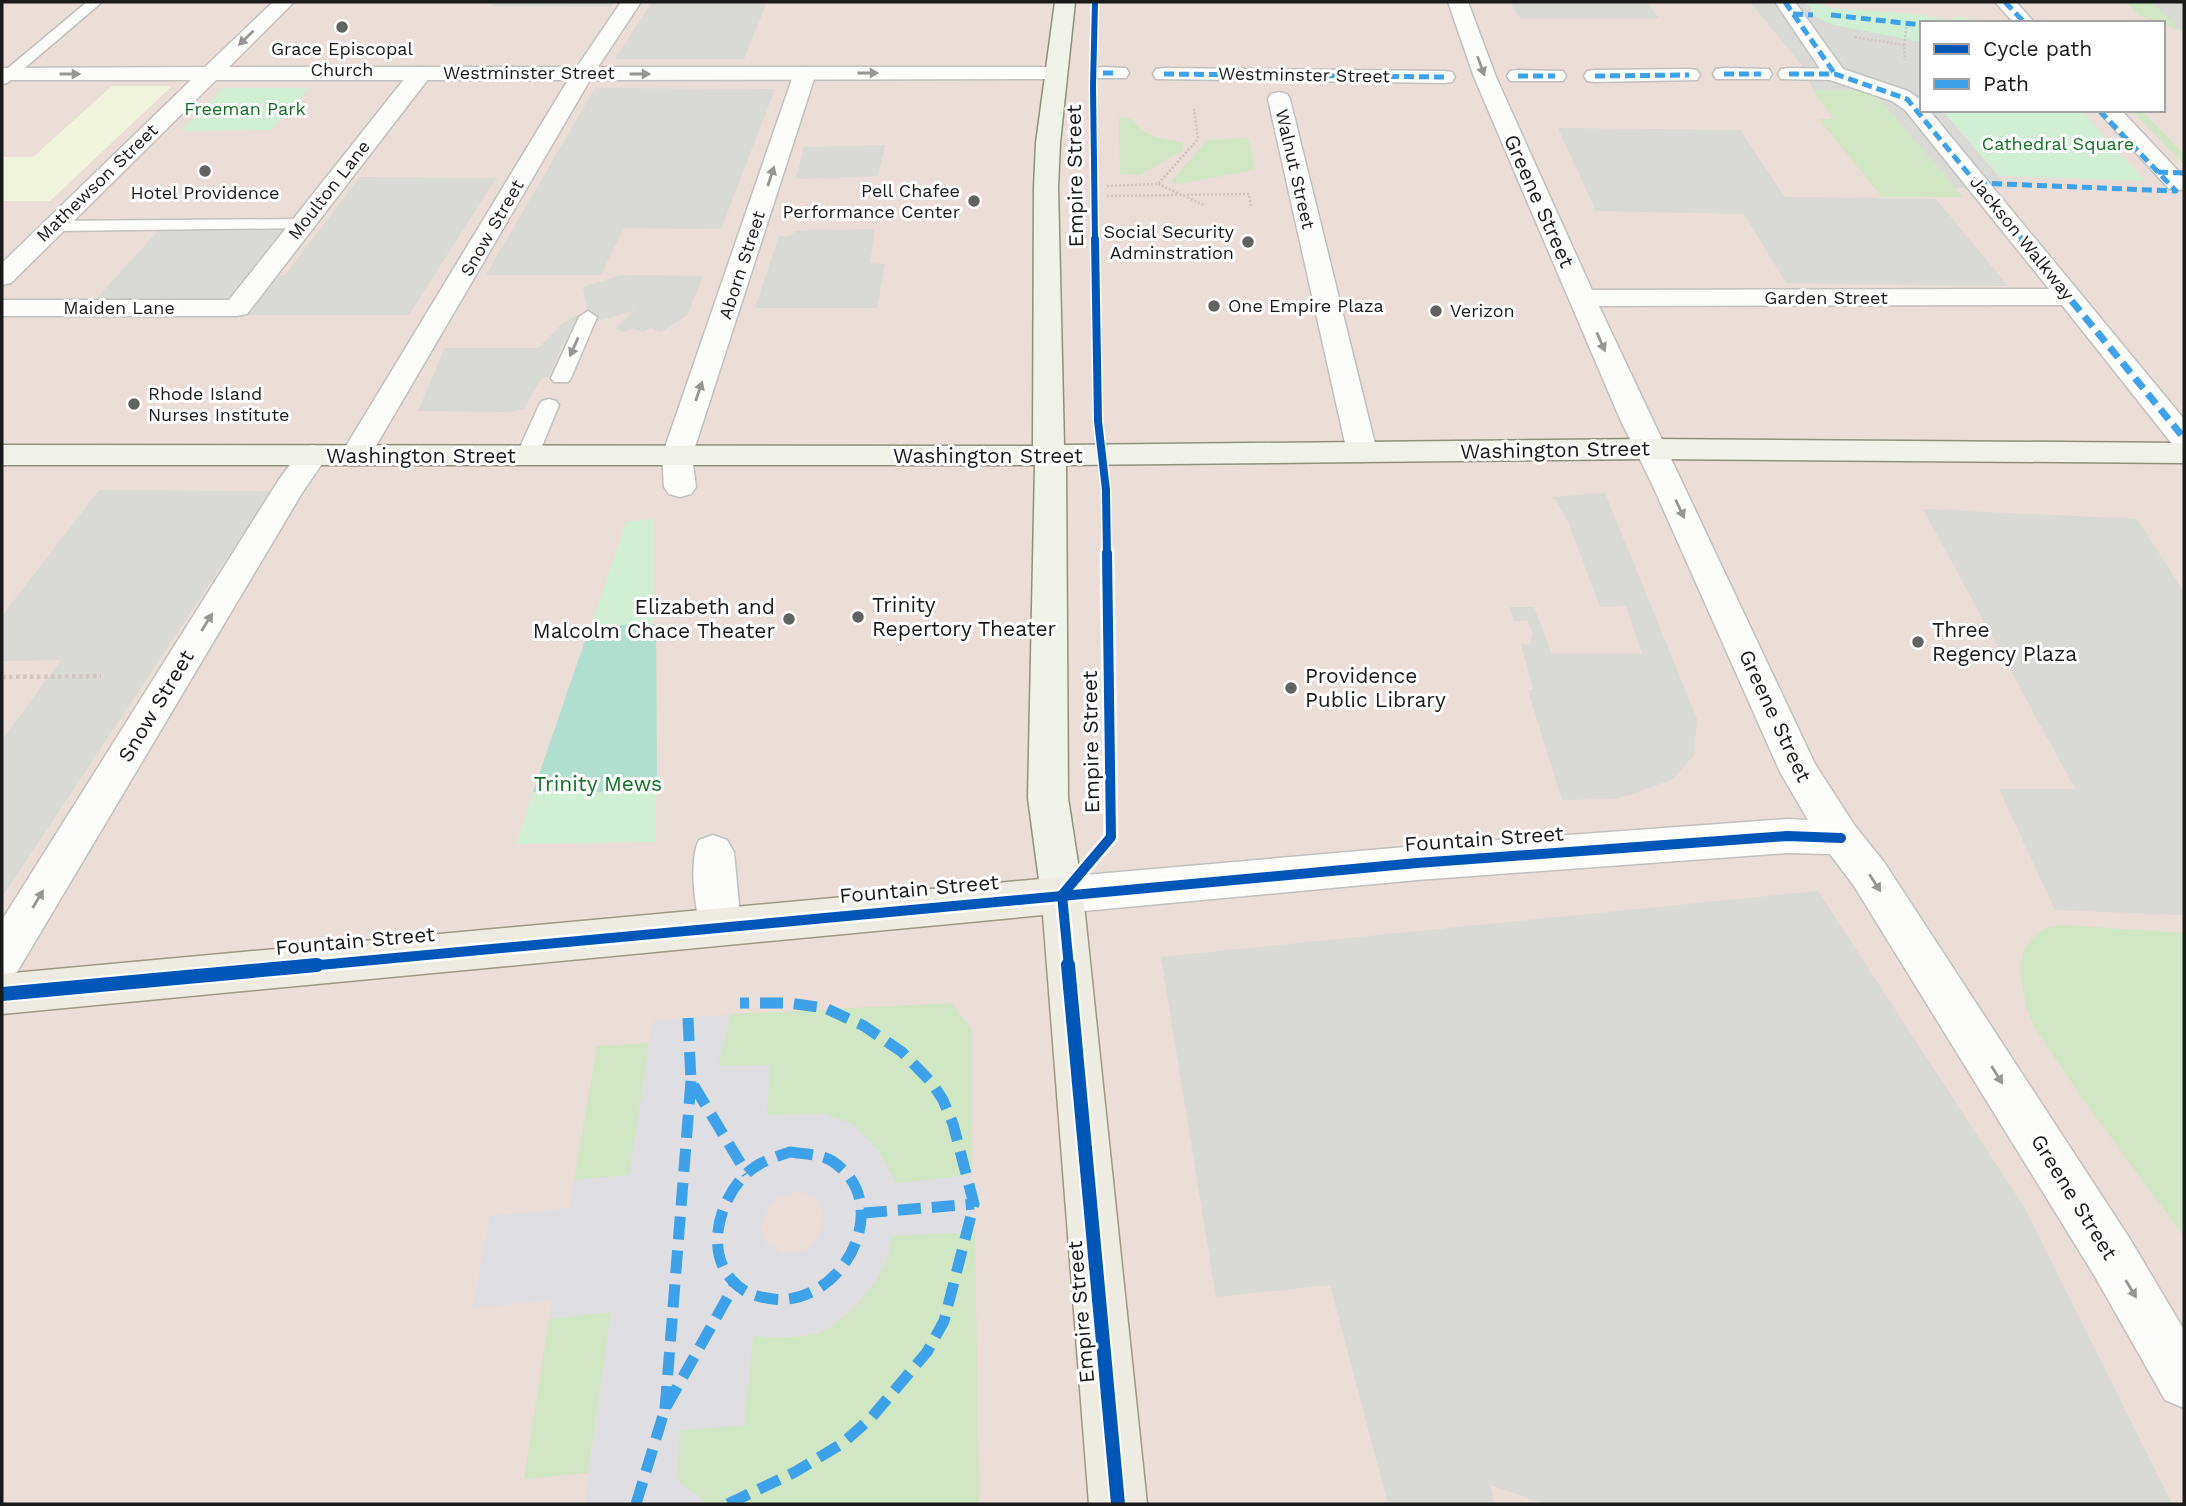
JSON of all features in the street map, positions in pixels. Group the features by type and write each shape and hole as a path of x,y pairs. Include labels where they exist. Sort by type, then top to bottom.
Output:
{"main road":[{"name":"Empire Street","path":"1065,2 1055,73 1046,187 1049,456 1052,489 1048,798 1062,895 1118,1504"},
{"name":"Washington Street","path":"2,455 1049,456 1649,449 2184,453"},
{"name":"Fountain Street","path":"2,994 1062,895"}],"street":[{"name":"Mathewson Street","path":"2,277 284,2"},
{"name":"Snow Street","path":"355,456 583,74 631,2"},
{"name":"Greene Street","path":"1458,2 1485,77 1582,298 1799,772 1841,838 1869,874 2112,1257 2184,1381"},
{"path":"1785,2 1835,74"},
{"path":"2005,2 2023,21"},
{"name":"Moulton Lane","path":"237,308 421,73"},
{"name":"Westminster Street","path":"4,76 1055,73"},
{"name":"Aborn Street","path":"677,456 805,74"},
{"name":"Westminster Street","path":"1164,74 1444,77"},
{"path":"1724,74 1761,74"},
{"path":"1789,74 1835,74"},
{"name":"Jackson Walkway","path":"1835,74 1907,99 2184,438"},
{"path":"1595,76 1689,75"},
{"path":"1518,76 1555,76"},
{"name":"Walnut Street","path":"1279,99 1362,452"},
{"path":"2110,112 2178,184"},
{"name":"Garden Street","path":"1582,298 2070,297"},
{"name":"Maiden Lane","path":"2,308 237,308"},
{"name":"Snow Street","path":"2,958 289,488 313,456"},
{"path":"677,456 680,487"},
{"name":"Fountain Street","path":"1062,895 1417,863 1773,837 1841,838"},
{"path":"713,852 719,926"}],"lane":[{"path":"4,76 95,2"},
{"path":"54,226 302,224"},
{"path":"561,377 588,317"},
{"path":"527,456 549,405"}],"path":[{"path":"1904,45 1907,24"},
{"path":"1158,184 1198,139 1193,100"},
{"path":"1107,186 1158,184 1204,205"},
{"path":"1107,196 1249,194 1251,206"},
{"path":"2,677 100,676"}],"shaded area":[{"path":"2,2 2184,2 2184,1504 2,1504"},
{"path":"495,2 614,2 611,7 491,6"},
{"path":"652,2 767,2 744,59 615,59"},
{"path":"1510,2 1647,2 1659,18 1520,18"},
{"name":"Cathedral Square","path":"1750,2 1799,2 1810,6 1813,15 1819,19 1834,25 1920,42 1920,112 1944,112 2009,189 1950,188 1953,185 1872,91 1813,90 1801,64"},
{"path":"2152,2 2184,2 2184,29 2179,29"},
{"path":"112,86 172,86 50,201 2,201 2,157 33,157"},
{"path":"595,88 775,89 721,229 624,228 601,275 486,275"},
{"path":"1558,128 1740,130 1785,197 1936,199 2008,286 1786,283 1744,214 1596,211"},
{"path":"885,145 878,176 796,179 804,147"},
{"path":"360,177 496,178 409,315 238,315 268,276 285,275"},
{"path":"168,220 290,220 228,299 96,299"},
{"path":"875,229 870,263 885,264 877,308 755,308 779,236 790,236 795,231"},
{"path":"622,275 703,276 687,315 661,332 651,328 643,332 632,328 625,332 616,328 635,310 582,326 563,344 549,377 542,377 524,409 509,412 418,411 445,348 538,348 562,324 587,310 583,287"},
{"path":"99,490 271,491 2,897 2,740 61,660 2,661 2,616"},
{"path":"1605,493 1697,719 1694,755 1673,779 1630,795 1613,799 1562,800 1528,691 1533,689 1521,644 1529,645 1533,635 1528,621 1514,621 1510,607 1534,607 1552,654 1642,654 1626,606 1600,607 1568,522 1554,497"},
{"path":"1923,509 2137,519 2184,592 2184,915 2055,910 1999,789 2075,789"},
{"path":"1818,891 2024,1207 2172,1504 1545,1504 1490,1485 1494,1504 1388,1504 1330,1285 1216,1297 1161,957"},
{"path":"731,1014 718,1066 770,1065 767,1115 825,1114 853,1124 879,1151 895,1183 972,1175 975,1232 893,1236 883,1268 867,1293 841,1318 820,1333 777,1338 753,1336 744,1426 680,1430 676,1479 707,1504 585,1504 611,1312 549,1319 552,1300 473,1308 490,1216 570,1208 574,1180 629,1175 653,1021","holes":["796,1191 814,1197 820,1203 824,1223 814,1243 805,1250 784,1254 767,1244 762,1236 762,1225 769,1206 777,1198"]}],"green space":[{"path":"1799,2 1826,5 1827,8 1915,14 1954,21 1920,21 1920,96 1843,68"},
{"path":"2125,2 2152,2 2179,29 2184,29 2184,32 2165,25 2165,21 2154,21 2140,16"},
{"path":"1953,16 1987,21 1954,21"},
{"name":"Freeman Park","path":"223,88 309,88 271,130 181,131"},
{"path":"1813,90 1872,91 1963,197 1882,197 1819,119 1834,119"},
{"name":"Cathedral Square","path":"1944,112 2082,112 2145,181 1999,176"},
{"path":"2133,112 2143,112 2184,154 2184,165"},
{"path":"1119,117 1131,119 1142,130 1154,136 1183,142 1183,150 1140,175 1120,174"},
{"path":"1248,138 1255,170 1178,184 1171,182 1207,140"},
{"name":"Trinity Mews","path":"653,519 656,842 516,844 626,522"},
{"path":"656,624 657,792 533,792 590,626"},
{"path":"2062,925 2184,933 2184,1237 2082,1098 2037,1031 2027,1011 2020,970 2023,952 2038,933 2049,927"},
{"path":"951,1003 972,1029 972,1175 895,1184 879,1151 825,1114 767,1115 717,1067 731,1014"},
{"path":"649,1043 630,1175 574,1180 597,1046"},
{"path":"975,1232 979,1504 707,1504 676,1479 680,1430 744,1425 753,1335 802,1336 818,1333 836,1323 864,1296 879,1276 893,1236"},
{"path":"611,1312 588,1473 524,1479 549,1319"}],"marked path":[{"path":"1785,2 1835,74"},
{"path":"2005,2 2023,21"},
{"path":"1793,14 1813,15"},
{"path":"1831,15 1920,25"},
{"path":"1103,73 1118,73"},
{"path":"1164,74 1444,77"},
{"path":"1724,74 1761,74"},
{"path":"1789,74 1835,74 1907,99 2184,438"},
{"path":"1595,76 1689,75"},
{"path":"1518,76 1555,76"},
{"path":"1977,183 2176,191 2101,112"},
{"path":"2158,172 2184,173"},
{"path":"728,1504 795,1472 843,1443 871,1418 927,1352 944,1321 974,1204 953,1124 943,1100 932,1083 902,1052 864,1026 825,1008 789,1003 740,1003"},
{"path":"688,1018 691,1081 747,1174"},
{"path":"665,1409 691,1081"},
{"path":"790,1152 830,1159 853,1179 862,1207 858,1238 844,1267 821,1289 791,1301 756,1297 739,1288 727,1274 720,1258 718,1240 725,1203 735,1187 757,1166 790,1152"},
{"path":"864,1213 974,1204"},
{"path":"636,1504 665,1409 735,1284"}],"cycle path":[{"path":"1095,2 1093,86 1098,421 1106,490 1111,837 1062,895 1118,1504"},
{"path":"2,994 1417,863 1787,836 1841,838"}],"place":[{"name":"Grace Episcopal Church","path":"342,27"},
{"name":"Hotel Providence","path":"205,171"},
{"name":"Pell Chafee Performance Center","path":"974,201"},
{"name":"Social Security Adminstration","path":"1248,242"},
{"name":"One Empire Plaza","path":"1214,306"},
{"name":"Verizon","path":"1436,311"},
{"name":"Rhode Island Nurses Institute","path":"134,404"},
{"name":"Trinity Repertory Theater","path":"858,617"},
{"name":"Elizabeth and Malcolm Chace Theater","path":"789,619"},
{"name":"Three Regency Plaza","path":"1918,642"},
{"name":"Providence Public Library","path":"1291,688"}]}
